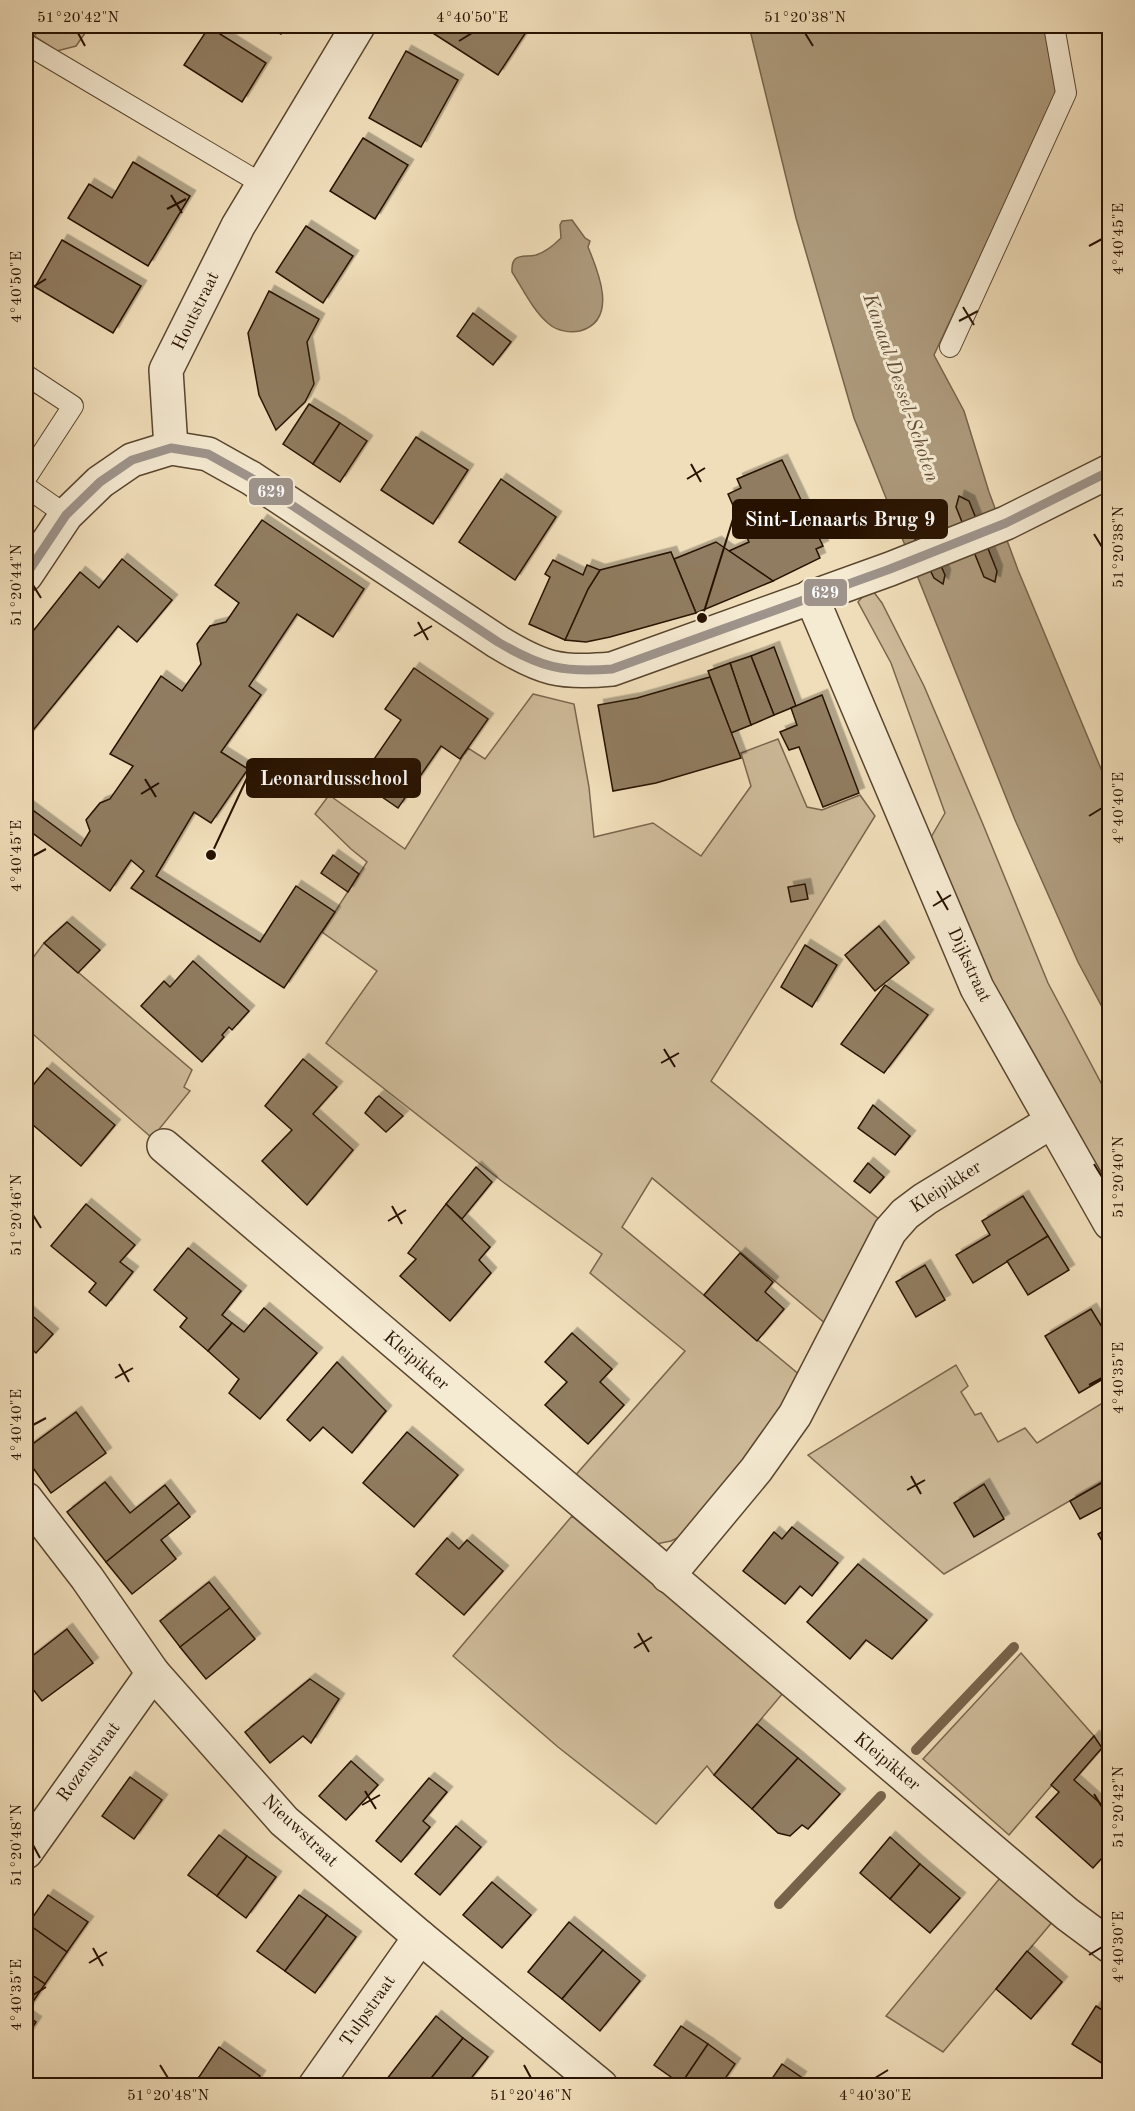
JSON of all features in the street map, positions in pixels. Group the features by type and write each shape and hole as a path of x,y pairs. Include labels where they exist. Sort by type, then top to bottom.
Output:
{"street":[{"name":"Houtstraat","path":"171,448 166,370 238,226 358,26"},
{"path":"26,575 66,515 100,482 132,459 171,448 208,454 251,478 529,661 561,670 612,669 900,565 1006,523 1110,471"},
{"name":"Dijkstraat","path":"811,596 977,988 1110,1223"},
{"name":"Kleipikker","path":"668,1576 756,1470 795,1415 890,1231 905,1214 925,1199 1052,1122"},
{"name":"Kleipikker","path":"164,1146 1067,1914 1110,1946"},
{"name":"Nieuwstraat","path":"26,1499 87,1578 153,1673 284,1821 601,2085"},
{"name":"Rozenstraat","path":"26,1852 153,1673"},
{"name":"Tulpstraat","path":"315,2085 420,1936"}],"lane":[{"path":"951,347 1066,93 1054,26"},
{"path":"26,44 262,184"},
{"path":"26,375 73,406 26,477"},
{"path":"26,487 66,515"}],"shaded area":[{"path":"43,26 90,26 76,46 57,51 34,36"},
{"path":"873,591 882,603 924,686 1048,983 1109,1098 1109,1186 992,985 930,839 945,813 891,663 858,602 865,594"},
{"path":"533,694 574,704 589,787 594,837 653,823 701,856 751,786 741,753 778,739 807,807 822,810 860,795 875,816 711,1081 880,1220 826,1324 652,1178 622,1227 801,1376 787,1407 681,1536 656,1544 573,1478 685,1351 590,1273 602,1254 503,1182 326,1043 377,971 322,932 367,862 315,814 329,795 405,849 468,748 485,759"},
{"path":"44,943 192,1070 184,1087 190,1091 152,1138 26,1028 26,967"},
{"path":"956,1365 968,1386 961,1392 975,1415 981,1413 998,1442 1025,1428 1037,1443 1109,1399 1109,1478 944,1574 808,1455"},
{"path":"572,1516 783,1693 714,1775 707,1766 656,1824 558,1747 453,1656"},
{"path":"1021,1653 1094,1736 1009,1835 923,1759"},
{"path":"1000,1878 1053,1921 943,2052 886,2016"}],"water":[{"name":"Kanaal Dessel-Schoten","path":"749,26 1045,26 1057,93 934,355 964,411 989,492 1018,570 1109,788 1109,1020 1078,962 1015,820 854,418 796,218"},
{"path":"572,220 585,238 590,241 588,247 600,281 602,306 599,317 592,325 572,332 556,328 543,319 512,272 512,266 519,257 536,255 550,248 561,238 562,221"}],"building":[{"path":"265,26 286,26 281,34"},
{"path":"427,26 530,26 498,75 425,28"},
{"path":"209,27 266,63 242,102 184,65"},
{"path":"406,51 458,80 421,147 369,118"},
{"path":"363,138 408,165 375,219 330,191"},
{"path":"133,162 190,196 148,266 68,218 89,184 112,198"},
{"path":"306,226 353,256 323,303 276,272"},
{"path":"62,240 141,286 113,333 35,287"},
{"path":"269,291 319,319 307,342 314,384 305,402 276,430 259,395 248,333"},
{"path":"473,313 511,342 493,365 457,336"},
{"path":"309,404 340,423 313,464 283,444"},
{"path":"340,423 367,441 340,482 313,464"},
{"path":"416,437 468,470 433,524 381,490"},
{"path":"782,460 823,546 816,549 820,558 773,581 729,551 749,542 728,494 741,488 737,479"},
{"path":"501,479 556,517 515,580 459,542"},
{"path":"959,496 969,501 997,571 995,582 984,577 956,507"},
{"path":"262,520 364,589 333,637 297,614 249,686 261,695 221,752 248,769 211,823 194,812 156,876 260,942 296,886 335,912 284,988 131,888 144,871 131,860 110,891 26,828 26,805 81,846 90,831 86,820 100,803 110,799 133,766 110,754 161,676 182,691 201,664 197,644 210,626 226,622 239,603 215,585"},
{"path":"916,524 924,527 945,575 943,584 934,578 912,533"},
{"path":"716,542 773,581 696,613 674,559"},
{"path":"671,552 696,613 586,642 565,640 588,589 600,570"},
{"path":"122,559 172,600 137,642 118,626 26,739 26,640 80,572 99,588"},
{"path":"553,560 583,575 587,565 600,570 588,589 565,640 529,624 550,577 545,574"},
{"path":"774,647 796,706 774,715 751,656"},
{"path":"751,656 774,715 751,725 730,663"},
{"path":"730,663 751,725 731,733 708,671"},
{"path":"414,668 488,719 460,759 441,746 398,808 359,781 401,720 385,709"},
{"path":"710,677 741,758 656,783 613,791 598,705 637,698"},
{"path":"822,695 859,793 823,807 799,747 789,750 780,732 797,725 791,708"},
{"path":"333,855 359,874 348,892 321,873"},
{"path":"805,884 808,899 791,902 788,887"},
{"path":"67,922 100,950 78,973 44,943"},
{"path":"879,926 909,963 875,991 845,955"},
{"path":"805,945 837,965 812,1007 781,987"},
{"path":"193,961 249,1011 232,1030 229,1027 222,1035 224,1037 202,1062 141,1006 164,981 170,987"},
{"path":"885,985 928,1015 884,1073 841,1044"},
{"path":"303,1059 337,1087 313,1114 353,1150 307,1205 262,1161 292,1130 265,1106"},
{"path":"47,1068 115,1125 81,1166 26,1119 26,1094"},
{"path":"379,1096 403,1116 386,1132 365,1113"},
{"path":"873,1105 910,1136 895,1155 858,1128"},
{"path":"868,1163 884,1177 870,1193 854,1181"},
{"path":"476,1167 492,1182 462,1219 446,1204"},
{"path":"1023,1196 1048,1236 973,1283 956,1255 990,1235 982,1221"},
{"path":"86,1204 135,1245 120,1262 133,1272 106,1306 89,1292 96,1283 51,1246"},
{"path":"446,1204 490,1247 479,1260 491,1273 450,1321 400,1276 416,1259 408,1253"},
{"path":"1048,1236 1069,1270 1028,1295 1007,1261"},
{"path":"188,1248 241,1291 222,1315 232,1323 208,1351 180,1327 187,1318 154,1290"},
{"path":"740,1253 773,1282 765,1292 784,1309 757,1341 704,1295"},
{"path":"925,1265 945,1300 916,1317 896,1282"},
{"path":"264,1308 317,1353 260,1419 229,1393 239,1379 208,1351 232,1323 244,1332"},
{"path":"1091,1309 1110,1340 1110,1375 1079,1393 1045,1336"},
{"path":"26,1310 53,1334 36,1353 26,1344"},
{"path":"572,1333 612,1369 600,1382 624,1405 588,1444 545,1405 567,1382 545,1362"},
{"path":"337,1362 386,1411 352,1453 323,1427 310,1441 287,1420"},
{"path":"76,1412 106,1453 51,1493 26,1458 26,1449"},
{"path":"407,1432 458,1475 414,1527 363,1483"},
{"path":"1110,1478 1110,1503 1080,1519 1070,1501"},
{"path":"105,1482 130,1513 165,1485 179,1503 106,1562 67,1512"},
{"path":"984,1484 1004,1519 974,1537 954,1503"},
{"path":"179,1503 190,1517 161,1540 176,1559 132,1594 106,1562"},
{"path":"792,1527 838,1563 812,1596 800,1586 785,1604 743,1571 774,1532 782,1539"},
{"path":"1110,1527 1110,1555 1098,1534"},
{"path":"447,1538 459,1549 467,1540 503,1571 464,1615 416,1574"},
{"path":"858,1564 927,1620 892,1659 866,1640 850,1659 807,1622"},
{"path":"209,1582 230,1608 180,1647 160,1621"},
{"path":"230,1608 255,1639 206,1679 180,1647"},
{"path":"67,1629 93,1663 42,1701 26,1680 26,1661"},
{"path":"310,1679 339,1699 311,1743 303,1736 270,1763 245,1732"},
{"path":"757,1724 798,1758 752,1809 714,1775"},
{"path":"1094,1736 1102,1748 1074,1780 1110,1812 1110,1849 1093,1868 1036,1817 1059,1792 1051,1785"},
{"path":"798,1758 840,1794 808,1829 802,1825 790,1836 778,1833 752,1809"},
{"path":"351,1761 378,1785 346,1820 319,1796"},
{"path":"130,1777 162,1800 134,1839 102,1816"},
{"path":"429,1778 447,1792 423,1821 430,1827 401,1862 376,1841"},
{"path":"456,1826 481,1847 440,1895 415,1874"},
{"path":"219,1835 247,1856 217,1896 188,1875"},
{"path":"890,1837 920,1864 890,1899 860,1873"},
{"path":"247,1856 276,1877 246,1918 217,1896"},
{"path":"920,1864 960,1898 930,1933 890,1899"},
{"path":"492,1882 531,1915 502,1948 463,1915"},
{"path":"48,1895 88,1922 67,1952 28,1924"},
{"path":"299,1895 327,1915 285,1971 257,1951"},
{"path":"327,1915 356,1937 315,1993 285,1971"},
{"path":"569,1922 603,1950 562,1999 528,1972"},
{"path":"28,1924 67,1952 45,1984 26,1971 26,1927"},
{"path":"603,1950 640,1981 600,2031 562,1999"},
{"path":"1027,1951 1062,1982 1031,2019 996,1989"},
{"path":"26,1971 45,1984 26,2012"},
{"path":"1096,2006 1110,2015 1110,2060 1106,2066 1072,2044"},
{"path":"26,2015 36,2022 26,2038"},
{"path":"436,2016 463,2038 425,2086 385,2086 383,2084"},
{"path":"681,2026 708,2044 681,2084 654,2065"},
{"path":"463,2038 488,2057 465,2086 425,2086"},
{"path":"708,2044 735,2064 720,2086 683,2086 681,2084"},
{"path":"219,2047 260,2076 254,2086 211,2086 199,2077"},
{"path":"782,2064 801,2077 795,2086 767,2086"},
{"path":"199,2077 211,2086 192,2086"}],"waterway":[{"path":"916,1750 1014,1647"},
{"path":"779,1904 881,1796"}],"transit line":[{"name":"629","path":"26,575 66,515 100,482 132,460 171,448 208,454 251,478 513,651 540,663 565,669 612,669 890,569 1006,523 1110,471"}],"place":[{"name":"Sint-Lenaarts Brug 9","path":"702,618"},
{"name":"Leonardusschool","path":"211,855"}]}
